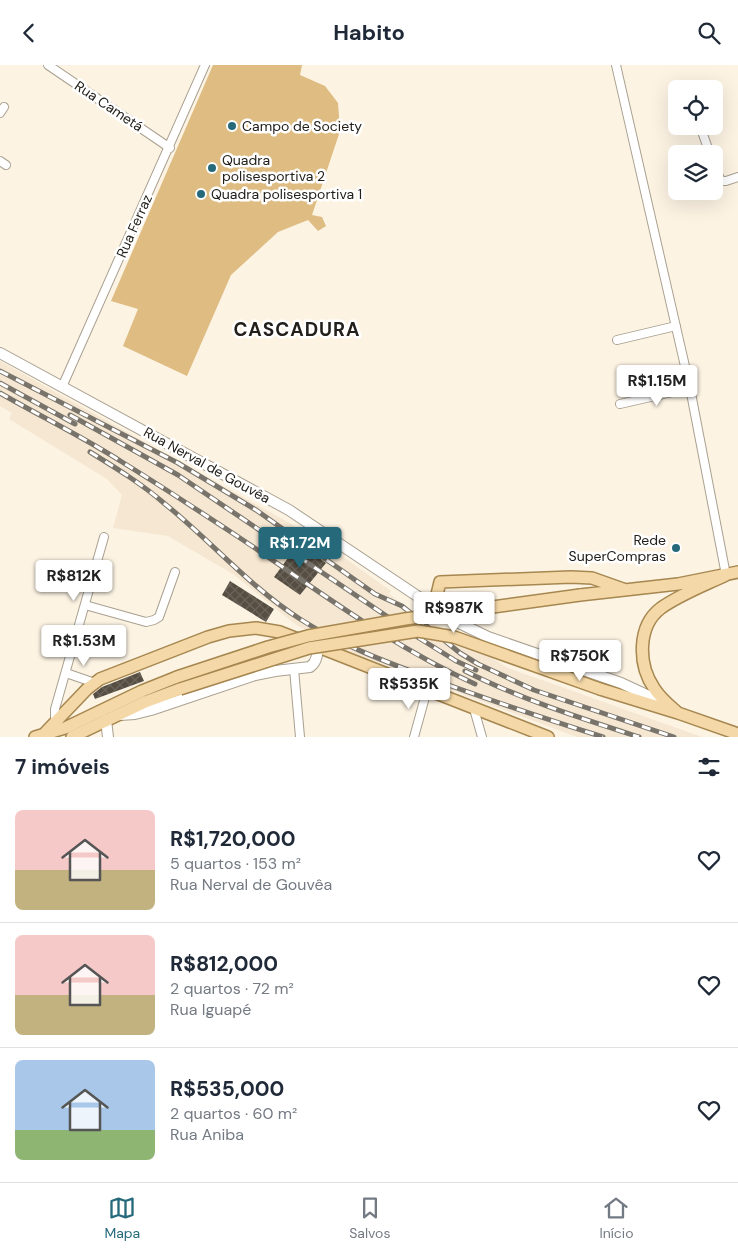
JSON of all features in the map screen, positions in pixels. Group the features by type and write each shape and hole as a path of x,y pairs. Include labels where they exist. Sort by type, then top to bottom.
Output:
{"main road":[{"name":"Rua Nerval de Gouvêa","path":"0,353 289,510 453,620 488,637 621,683 649,696 678,713"},
{"path":"39,736 72,725 142,691 177,677 308,636 406,619 623,589 678,584 732,574"},
{"path":"678,713 658,694 648,677 642,658 646,628 660,609 677,598 732,574"},
{"path":"434,607 440,582 571,577 592,578 623,589"},
{"path":"39,736 55,723 94,683 107,676 208,637 238,629 272,630 315,645 548,737"},
{"path":"72,737 145,702 309,648 418,631 454,637 600,689 738,734"},
{"path":"111,718 135,714 255,675 306,668 313,665 317,653 315,645"},
{"path":"108,737 111,718"}],"street":[{"name":"Rua Cametá","path":"48,65 170,148"},
{"path":"616,65 732,574"},
{"name":"Rua Ferraz","path":"62,387 170,148 203,66"},
{"path":"723,181 738,177"},
{"path":"617,340 676,326"},
{"path":"620,404 690,388"},
{"path":"55,723 55,709 104,537"},
{"path":"85,605 146,622 154,620 158,617 175,572"},
{"path":"294,669 300,737"},
{"path":"66,673 94,683"},
{"path":"414,737 427,690"},
{"path":"474,709 482,737"}],"shaded area":[{"path":"213,65 302,65 300,75 325,86 338,103 340,131 312,215 322,217 326,226 318,231 308,220 278,232 231,275 187,376 123,346 138,309 111,301"},
{"path":"0,361 286,521 299,529 305,540 328,555 332,549 391,591 389,594 408,608 508,668 702,737 577,737 337,647 295,624 233,574 168,536 113,528 122,495 107,479 9,419 12,413 0,406"}],"building":[{"path":"299,543 326,563 300,595 274,577"},
{"path":"230,581 274,609 266,622 222,595"},
{"path":"140,672 144,681 95,699 93,694 102,687"}],"railway":[{"path":"0,371 178,463 256,510 375,594 402,606 460,653 478,664 534,690 674,737"},
{"path":"0,383 75,424"},
{"path":"0,393 137,471 382,634 443,669 475,684"},
{"path":"70,415 178,475 419,638 456,661 476,670"},
{"path":"90,452 129,476 156,497 182,518 264,593 315,628 360,651 408,670 603,737"},
{"path":"465,671 529,699 639,737"}],"place":[{"name":"Campo de Society","path":"232,126"},
{"name":"Quadra polisesportiva 2","path":"212,168"},
{"name":"Quadra polisesportiva 1","path":"201,194"},
{"name":"Rede SuperCompras","path":"676,548"}],"district":[{"name":"CASCADURA","path":"297,329"}]}
